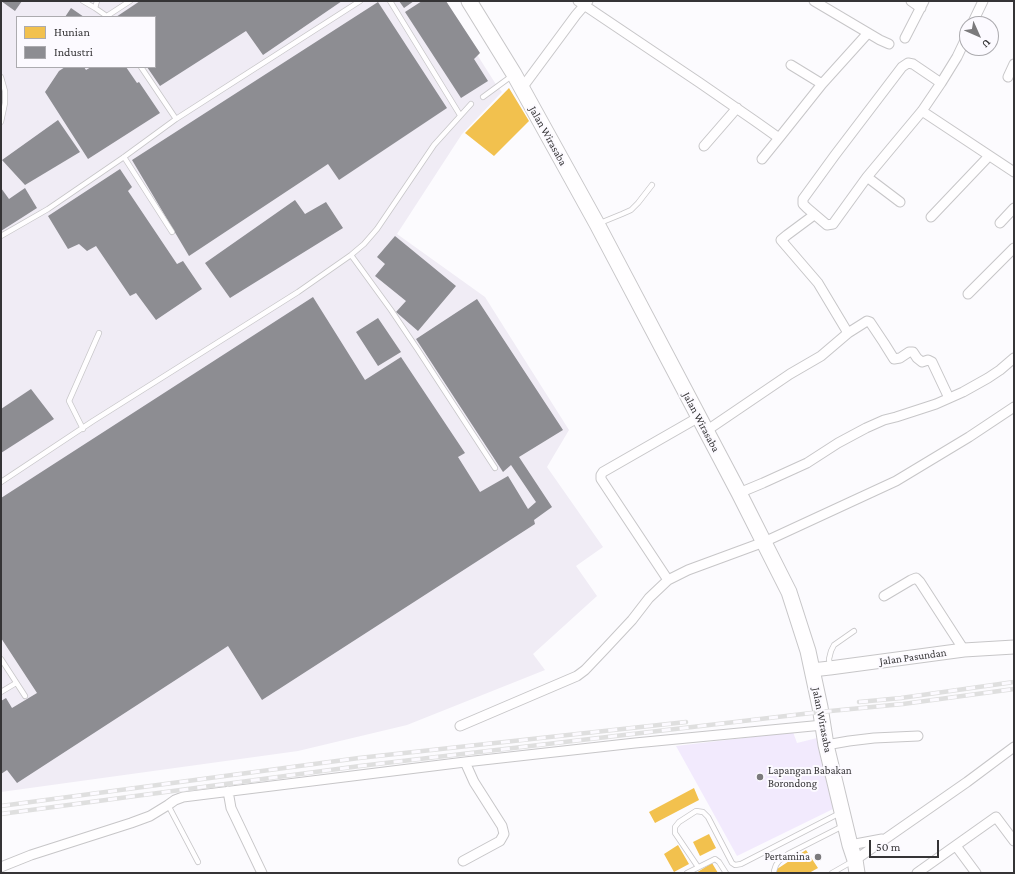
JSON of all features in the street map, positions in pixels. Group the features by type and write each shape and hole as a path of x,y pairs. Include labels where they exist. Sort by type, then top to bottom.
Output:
{"main road":[{"name":"Jalan Wirasaba","path":"469,1 514,74 597,224 739,493 789,592 808,651 820,707 826,745 856,866"}],"street":[{"path":"814,1 889,44"},
{"path":"905,38 923,4 910,1"},
{"path":"976,16 983,1"},
{"path":"522,88 576,15 583,2 779,138"},
{"path":"762,159 822,84 868,32"},
{"path":"941,83 913,64 908,63 902,67 803,199 803,204 827,225 833,224 867,177 922,111 941,83 959,53"},
{"path":"1008,76 1014,64"},
{"path":"791,65 822,84"},
{"path":"704,146 737,108"},
{"path":"922,111 1014,172"},
{"path":"931,217 989,156"},
{"path":"867,177 900,202"},
{"path":"1000,223 1014,208"},
{"path":"814,215 781,240 818,284 848,333"},
{"path":"968,294 1014,248"},
{"path":"706,431 790,374 821,356 848,333 863,323 869,321 894,359 913,352 916,358 922,362 928,360 932,362 949,398"},
{"path":"739,493 807,463 838,443 866,428 884,420 936,404 968,390 1000,370 1014,358"},
{"path":"460,726 577,676 604,650 632,620 649,598 668,580 688,570 764,542 896,481 969,438 1014,407"},
{"path":"668,580 601,479 601,475 603,472 699,417"},
{"path":"884,596 916,578 964,650"},
{"name":"Jalan Pasundan","path":"812,670 964,650 1014,647"},
{"path":"1,867 31,855 150,816 175,800 183,797 465,762 823,725"},
{"path":"826,745 874,738 918,736"},
{"path":"856,866 886,838 967,782 1014,747"},
{"path":"463,861 500,841 504,834 502,826 477,787 465,762"},
{"path":"228,791 231,808 262,873"},
{"path":"917,873 996,816 1014,841"},
{"path":"850,845 886,838"},
{"path":"956,846 976,873"}],"lane":[{"path":"83,1 108,16 130,1"},
{"path":"95,8 97,1"},
{"path":"1,236 48,209 176,119 360,1"},
{"path":"390,1 460,115"},
{"path":"142,68 176,119"},
{"path":"483,97 514,74"},
{"path":"1,77 5,91 5,103 1,122"},
{"path":"1,482 93,421 298,292 351,255 377,230 434,145 471,104"},
{"path":"124,157 172,232"},
{"path":"597,224 631,210 652,185"},
{"path":"351,255 418,350 495,468"},
{"path":"83,429 69,401 99,333"},
{"path":"830,668 831,651 834,645 854,631"},
{"path":"1,659 25,696"},
{"path":"1,692 16,683"},
{"path":"168,805 198,862"},
{"path":"698,867 675,833 675,827 679,822 696,811 703,812 708,817 735,865 741,864 844,818"},
{"path":"774,873 776,865 779,861 844,818"},
{"path":"687,873 715,859 720,862 726,873"},
{"path":"832,873 856,866"}],"shaded area":[{"path":"1,1 443,1 502,92 462,134 397,234 485,297 569,430 547,467 603,547 576,566 597,596 533,654 545,670 407,725 298,751 1,792"},
{"name":"Lapangan Babakan Borondong","path":"793,732 797,743 817,738 833,809 737,856 676,746"}],"building: Hunian":[{"path":"509,88 529,121 494,156 465,133"},
{"path":"694,788 699,800 655,823 649,812"},
{"path":"709,834 716,848 700,856 693,842"},
{"path":"678,845 689,864 674,872 664,854"},
{"path":"806,850 818,868 809,873 771,873"},
{"path":"712,863 718,873 696,873"}],"building: Industri":[{"path":"1,1 22,1 15,11"},
{"path":"140,1 342,1 263,55 246,31 160,86 148,68 156,68 156,16 118,16"},
{"path":"399,1 414,1 404,8"},
{"path":"422,1 446,1 480,53 474,59 488,81 461,98 405,12"},
{"path":"378,2 447,108 339,180 328,164 189,256 132,160"},
{"path":"71,8 83,16 66,16"},
{"path":"64,68 85,68 86,70 89,68 127,68 137,83 139,82 160,113 88,159 45,92 59,71"},
{"path":"58,120 80,152 25,185 2,160"},
{"path":"120,169 132,187 128,191 177,264 183,261 202,289 156,320 136,293 130,296 96,246 87,251 79,244 68,249 48,216"},
{"path":"1,188 9,199 25,188 37,208 1,231"},
{"path":"295,200 305,214 326,202 343,228 230,298 205,263"},
{"path":"395,236 456,286 418,331 396,312 406,301 375,276 385,264 377,257"},
{"path":"313,297 365,380 401,357 465,453 458,457 480,492 508,476 528,509 536,502 511,465 503,472 416,339 477,299 563,430 519,457 552,507 534,520 535,524 262,700 228,646 17,783 7,770 1,774 1,701 6,698 12,708 37,693 1,638 1,498"},
{"path":"378,318 401,352 378,366 356,332"},
{"path":"31,389 54,419 1,453 1,409"}],"railway":[{"path":"859,702 901,698 1014,682"},
{"path":"1,814 360,766 820,712 903,704 1014,689"},
{"path":"1,806 359,758 686,722"}],"place":[{"name":"Lapangan Babakan Borondong","path":"760,777"},
{"name":"Pertamina","path":"818,857"}]}
